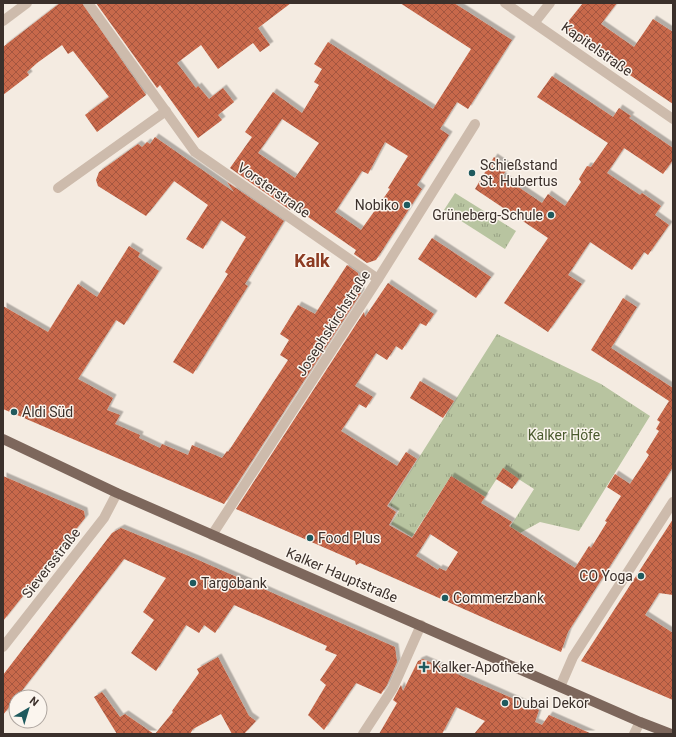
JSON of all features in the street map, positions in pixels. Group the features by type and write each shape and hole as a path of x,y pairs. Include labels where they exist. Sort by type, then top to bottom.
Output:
{"main road":[{"name":"Kalker Hauptstraße","path":"3,439 117,493 212,535 421,625 640,722 671,734"}],"street":[{"path":"3,21 27,3"},
{"name":"Vorsterstraße","path":"88,3 195,152 378,279"},
{"name":"Kapitelstraße","path":"505,3 535,22 673,119"},
{"path":"535,22 550,3"},
{"path":"58,188 166,111"},
{"name":"Josephskirchstraße","path":"212,535 378,279 475,124"},
{"name":"Sieversstraße","path":"3,647 104,518 117,493"},
{"path":"560,687 573,657 673,502"},
{"path":"362,734 393,688 421,625"},
{"path":"634,734 640,722"}],"green space":[{"path":"455,193 516,231 505,249 444,210"},
{"name":"Kalker Höfe","path":"497,334 601,384 650,416 579,531 540,522 520,533 510,527 534,489 503,469 485,497 451,476 412,537 391,524 399,511 389,505"}],"building":[{"path":"60,3 82,3 146,95 97,132 85,115 109,97 73,51 68,54 62,45 37,63 27,72 29,75 3,95 3,47"},
{"path":"96,3 291,3 258,28 270,45 260,52 253,43 218,69 201,45 177,63 196,88 198,86 209,99 223,88 234,102 218,115 222,120 198,138 160,85 157,88"},
{"path":"400,3 454,3 512,40 468,109 457,102 440,129 449,135 417,185 422,189 376,260 367,263 354,254 356,250 293,206 290,210 230,168 252,137 245,132 273,92 302,113 319,85 314,82 322,69 314,64 328,42 433,109 471,49","holes":["282,119 319,143 295,178 258,153","385,142 408,156 388,188 390,189 361,230 335,212 362,171 368,174"]},
{"path":"583,3 617,3 601,24 634,47 653,19 673,32 673,104 585,45 563,28"},
{"path":"552,76 613,117 619,108 631,116 629,118 673,148 673,160 663,174 624,148 607,173 640,195 642,193 661,206 655,215 669,225 648,255 644,252 632,270 590,242 568,275 582,284 548,332 504,303 548,238 475,189 494,157 509,167 502,176 542,203 548,194 565,206 581,182 579,179 587,166 591,167 608,143 537,97"},
{"path":"155,137 234,192 227,182 284,221 245,284 248,286 193,374 173,362 228,274 225,272 246,237 221,220 203,249 186,239 208,205 174,181 146,216 98,186 96,180 99,172 138,144 142,147 147,142 150,144"},
{"path":"432,238 491,277 476,298 418,259"},
{"path":"129,246 140,253 138,257 159,271 124,325 116,320 78,379 113,398 107,410 120,415 115,424 140,435 139,438 160,448 162,444 188,455 192,445 222,458 227,451 228,452 288,360 280,355 289,340 280,334 298,305 315,314 347,265 358,273 361,293 224,504 3,409 3,306 48,332 78,284 97,297"},
{"path":"388,283 434,314 426,326 420,323 402,350 396,346 387,360 376,353 355,386 373,397 366,408 359,404 341,431 397,466 406,452 417,459 387,506 396,512 389,525 412,538 451,476 485,497 481,503 512,522 509,526 575,568 589,546 591,548 607,522 605,521 621,496 607,487 615,474 630,484 649,455 646,452 659,431 656,429 660,422 657,420 669,401 591,350 623,298 637,307 611,348 673,388 673,467 568,632 561,652 360,563 356,565 355,561 236,509 364,312 365,317","holes":["430,534 458,552 446,571 439,568 438,570 416,556"]},
{"path":"420,381 454,401 443,418 410,398"},
{"path":"503,468 519,479 512,489 496,479"},
{"path":"3,476 84,511 85,518 3,621"},
{"path":"673,519 673,595 659,593 645,615 673,633 673,700 581,661"},
{"path":"121,528 196,559 395,647 397,662 387,685 381,694 356,683 324,730 308,715 326,685 320,680 337,655 325,650 327,646 234,605 215,633 204,625 199,633 186,625 156,671 131,653 154,620 143,612 166,578 124,559 23,689 8,689 8,709 3,715 3,675 112,533"},
{"path":"218,657 249,716 256,721 244,734 232,734 221,714 193,729 190,734 155,734 173,712 172,711 199,673 197,669"},
{"path":"423,659 539,710 535,722 542,725 549,715 592,734 474,734 485,721 456,707 442,734 379,734 397,703 393,700 401,685 403,691 418,661"},
{"path":"102,692 120,717 125,714 154,734 117,734 94,697"}],"place":[{"name":"Schießstand St. Hubertus","path":"472,173"},
{"name":"Nobiko","path":"407,205"},
{"name":"Grüneberg-Schule","path":"551,215"},
{"name":"Aldi Süd","path":"14,412"},
{"name":"Food Plus","path":"310,538"},
{"name":"CO Yoga","path":"641,576"},
{"name":"Targobank","path":"193,583"},
{"name":"Commerzbank","path":"445,598"},
{"name":"Kalker-Apotheke","path":"424,667"},
{"name":"Dubai Dekor","path":"505,703"}],"district":[{"name":"Kalk","path":"312,260"}]}
